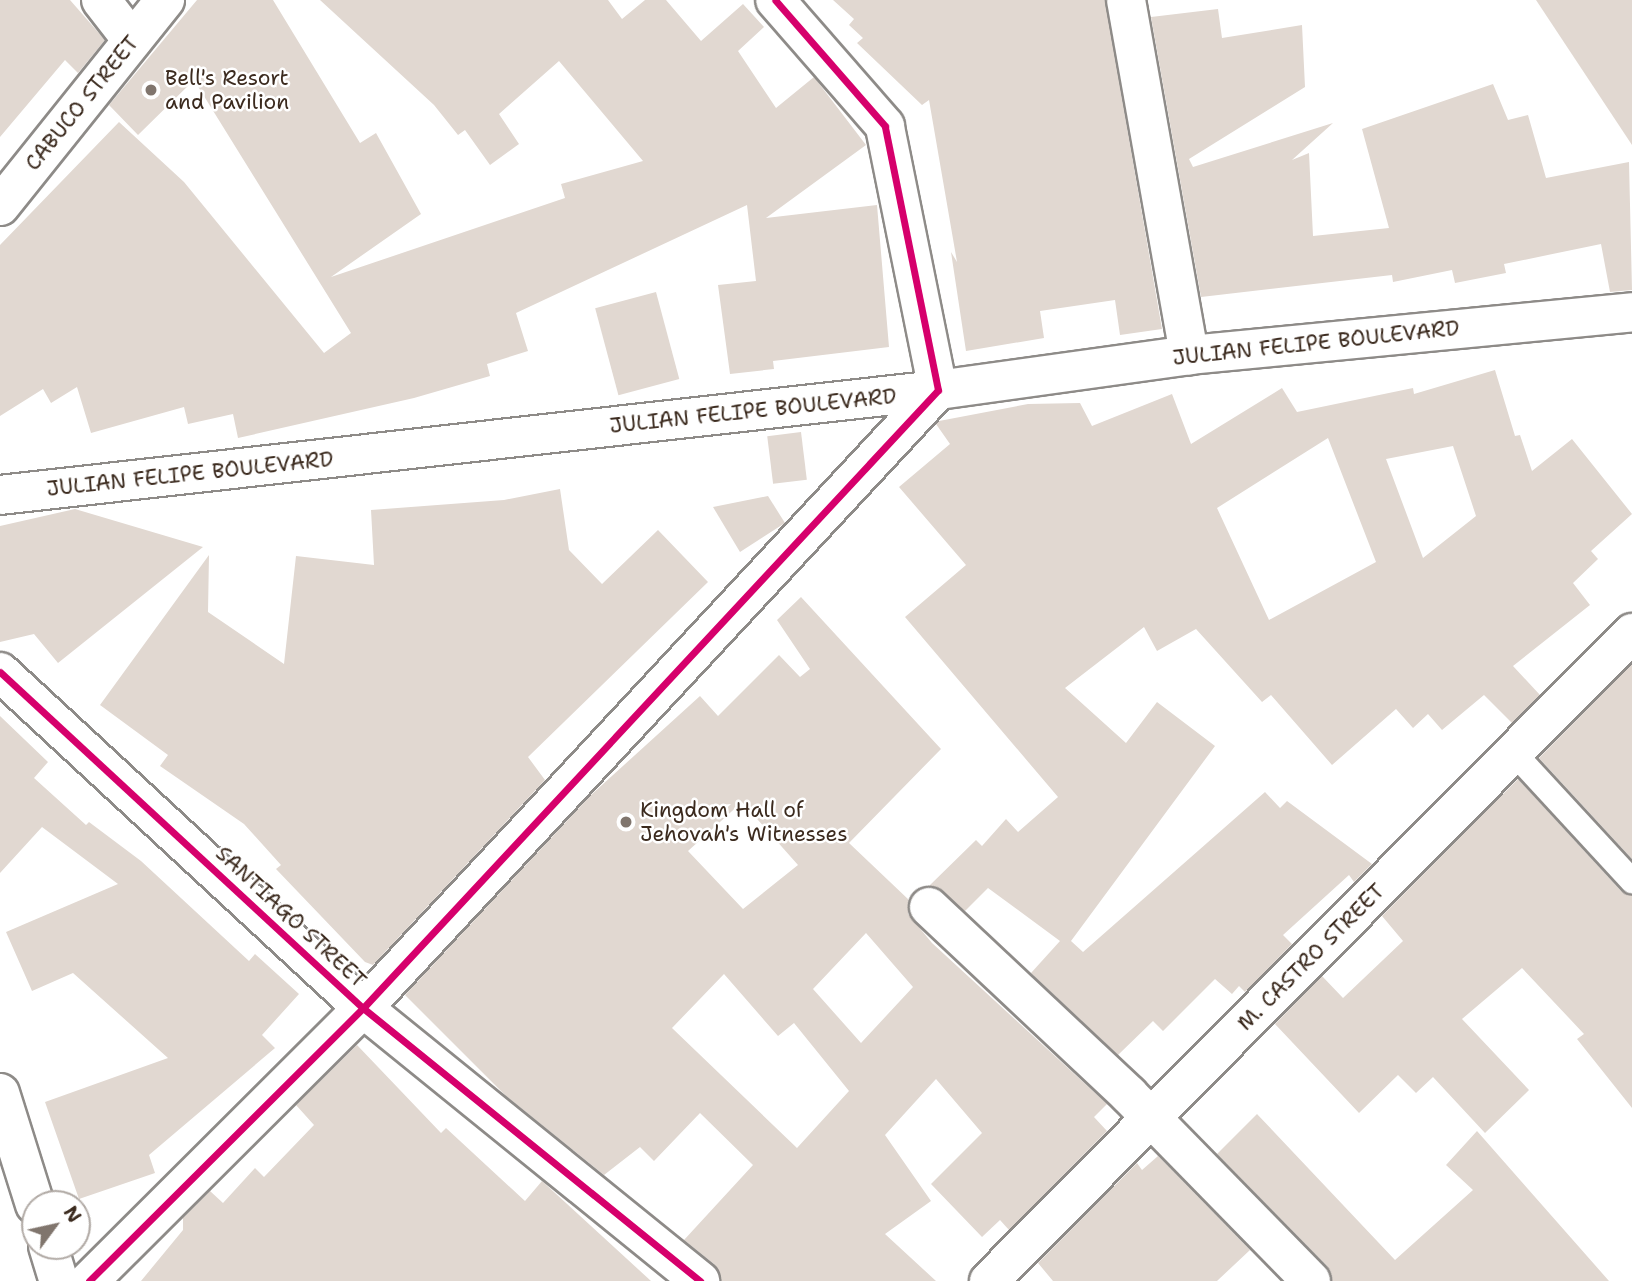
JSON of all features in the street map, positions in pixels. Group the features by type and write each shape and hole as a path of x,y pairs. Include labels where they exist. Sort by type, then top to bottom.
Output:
{"street":[{"path":"102,0 132,40"},
{"name":"CABUCO STREET","path":"0,206 165,0"},
{"path":"89,1281 363,1008 938,390 885,126 775,0"},
{"path":"1126,0 1189,355"},
{"name":"JULIAN FELIPE BOULEVARD","path":"0,495 938,390 1189,355 1632,312"},
{"name":"M. CASTRO STREET","path":"989,1281 1632,633"},
{"name":"SANTIAGO STREET","path":"0,672 363,1008 700,1281"},
{"path":"929,907 1152,1118 1311,1281"},
{"path":"0,1093 30,1190"},
{"path":"52,1260 59,1281"}],"lane":[{"path":"1513,752 1632,881"}],"building":[{"path":"0,0 70,0 105,40 78,73 65,60 0,137"},
{"path":"197,0 273,0 360,143 376,133 421,214 331,277 565,198 561,184 643,161 559,61 499,114 519,144 490,165 465,130 458,135 434,105 320,0 608,0 622,19 645,0 666,0 701,41 743,4 764,27 738,51 776,108 814,77 866,145 766,218 877,205 889,347 773,361 774,369 730,374 718,285 756,281 747,205 516,313 528,351 487,364 490,376 414,398 238,438 233,414 188,424 184,407 91,433 77,387 51,403 43,389 0,416 0,245 119,122 184,182 324,353 351,333 194,80 138,135 109,105"},
{"path":"833,0 1105,0 1162,329 1120,335 1115,300 1040,311 1044,338 966,351 951,252 957,262 929,100 922,105 857,43 863,38 849,25 854,19"},
{"path":"1536,0 1632,0 1632,145"},
{"path":"1218,9 1222,38 1302,25 1305,87 1189,159 1193,167 1333,123 1292,160 1309,153 1313,236 1389,228 1362,129 1493,84 1508,120 1528,115 1546,178 1629,162 1632,290 1610,292 1601,244 1504,264 1506,273 1455,283 1452,270 1393,282 1392,275 1201,297 1151,17"},
{"path":"656,292 679,379 618,395 595,308"},
{"path":"1495,370 1515,436 1520,435 1532,471 1572,439 1632,514 1591,551 1598,559 1573,583 1590,605 1513,666 1540,695 1512,723 1484,695 1442,730 1428,714 1413,728 1396,709 1332,765 1271,695 1262,702 1196,629 1157,651 1144,627 1065,688 1126,743 1157,702 1215,746 1071,941 1083,952 1265,792 1280,808 1287,801 1372,864 1354,882 1349,875 1283,935 1292,944 1245,992 1239,986 1232,994 1215,979 1163,1031 1153,1021 1118,1055 1031,973 1060,941 988,888 965,911 929,886 976,840 982,846 1006,819 1018,832 1058,797 905,617 966,565 899,487 950,444 936,424 939,421 1028,404 1080,403 1092,426 1172,394 1191,444 1282,388 1297,412 1413,388 1414,394","holes":["1328,438 1376,562 1269,620 1217,508","1453,446 1476,516 1423,558 1386,459"]},
{"path":"801,432 807,480 773,484 767,436"},
{"path":"560,489 569,550 602,584 658,530 708,582 528,757 545,780 373,965 365,962 276,869 281,865 244,824 160,766 168,755 100,705 209,555 208,612 284,664 296,556 374,565 371,510 504,500"},
{"path":"768,496 785,523 740,552 713,507"},
{"path":"75,509 203,547 58,663 34,634 0,642 0,526"},
{"path":"801,597 941,749 849,843 909,900 908,914 932,943 1107,1104 1094,1117 1107,1131 1009,1230 1000,1220 982,1237 931,1184 982,1133 936,1079 885,1135 931,1201 885,1234 936,1281 721,1281 714,1264 684,1240 753,1165 700,1113 654,1161 640,1147 604,1175 506,1096 405,995 591,795 700,696 718,716 779,655 800,677 810,669 777,620","holes":["742,802 798,865 743,909 688,851","866,933 913,987 861,1043 813,989","724,974 778,1036 794,1023 849,1091 797,1148 672,1028"]},
{"path":"1632,664 1632,859 1539,758"},
{"path":"0,716 48,762 34,778 86,825 89,822 141,861 249,961 255,954 299,994 262,1035 275,1048 149,1155 155,1173 91,1195 91,1190 76,1190 45,1102 168,1058 73,973 32,991 6,932 118,884 42,827 0,873"},
{"path":"1518,779 1621,891 1632,895 1632,1108 1577,1039 1584,1034 1522,968 1462,1019 1529,1090 1485,1133 1433,1077 1416,1093 1398,1075 1359,1113 1275,1024 1322,976 1343,998 1403,941 1382,916"},
{"path":"357,1045 441,1133 446,1128 525,1201 542,1181 651,1281 141,1281 183,1230 183,1218 210,1191 223,1203 255,1168 264,1177 314,1125 296,1105"},
{"path":"1257,1114 1395,1260 1473,1190 1446,1165 1477,1131 1609,1281 1332,1281 1327,1266 1217,1154"},
{"path":"1158,1156 1250,1250 1217,1281 1053,1281 1038,1263 1137,1163 1142,1170"}],"cycle path":[{"path":"89,1281 363,1008 938,390 885,126 775,0"},
{"path":"0,672 363,1008 700,1281"}],"place":[{"name":"Bell's Resort and Pavilion","path":"151,90"},
{"name":"Kingdom Hall of Jehovah's Witnesses","path":"626,822"}]}
